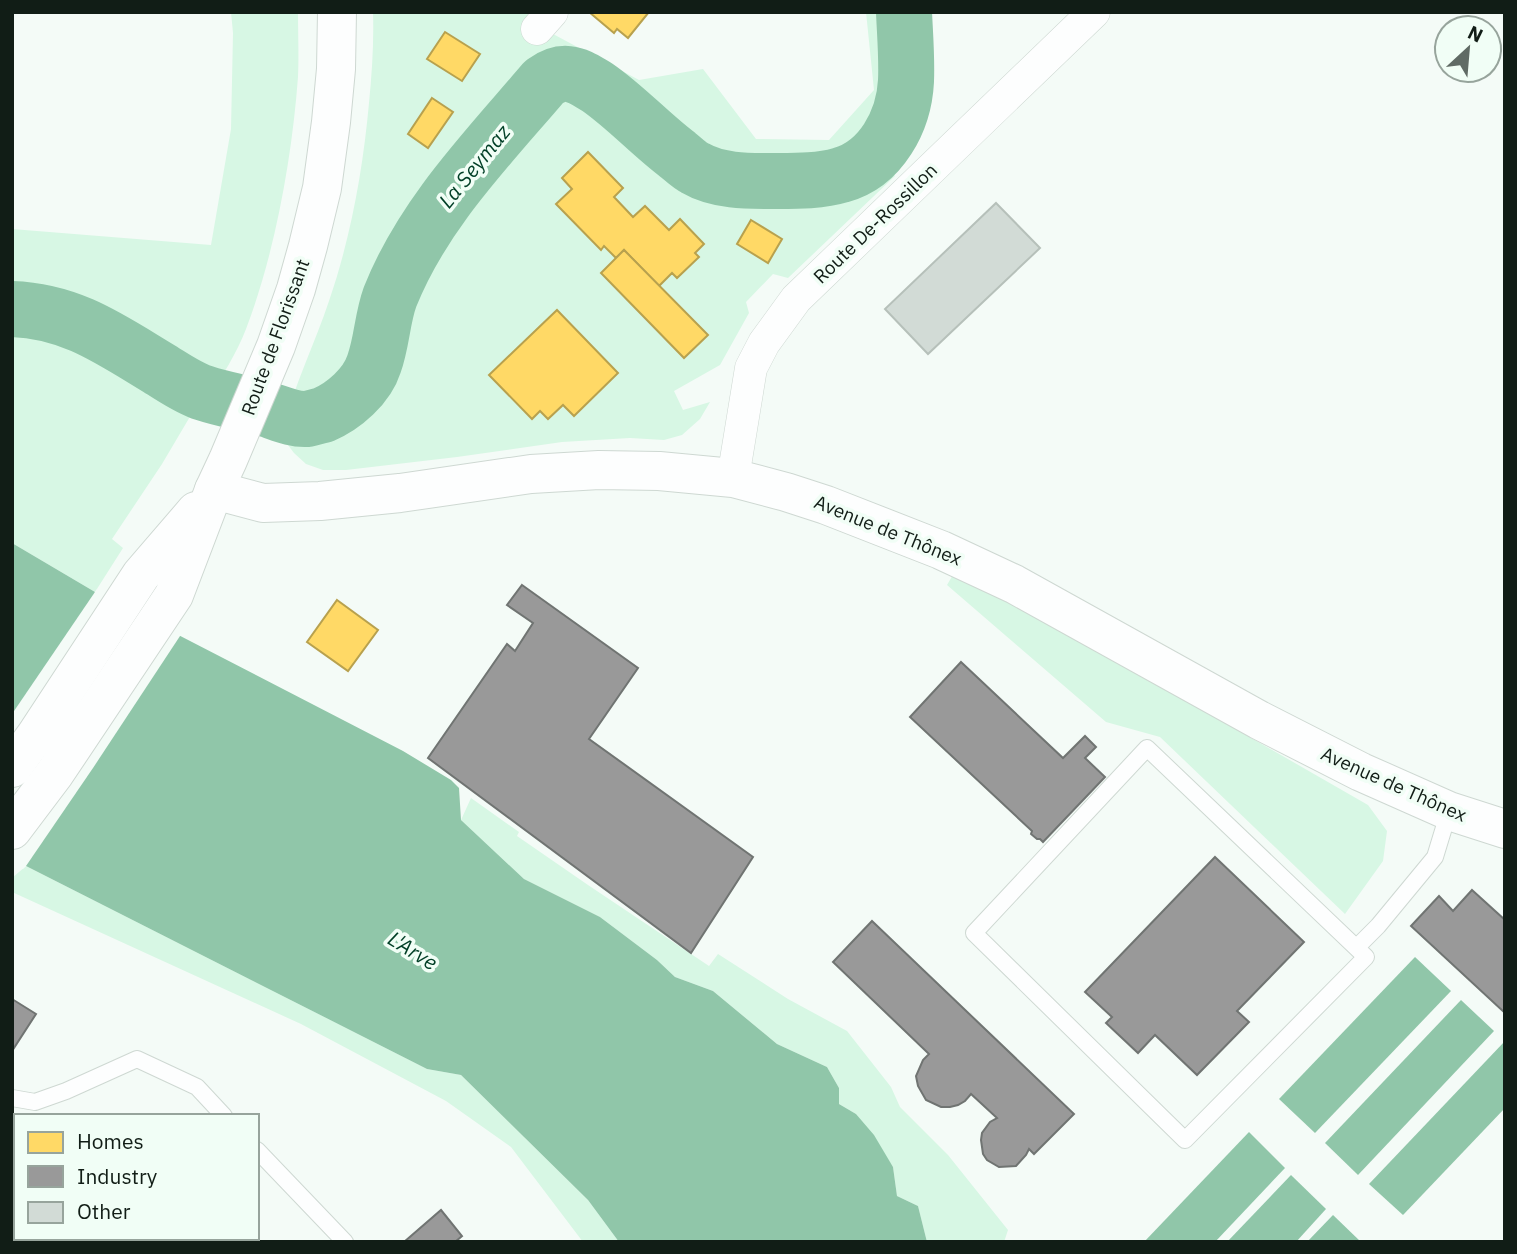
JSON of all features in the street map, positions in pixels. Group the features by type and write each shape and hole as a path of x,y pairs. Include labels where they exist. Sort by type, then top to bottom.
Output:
{"main road":[{"name":"Route de Florissant","path":"12,830 55,772 174,595 276,346 296,289 322,188 336,69 337,12"},
{"name":"Avenue de Thônex","path":"221,475 263,503 320,501 544,473 599,470 659,471 733,478 786,492 941,550 1014,584 1271,726 1361,772 1450,811 1505,829"},
{"name":"Route de Florissant","path":"12,768 142,575 221,475"}],"street":[{"name":"Route De-Rossillon","path":"733,478 751,368 764,343 796,299 1094,12"}],"lane":[{"path":"1147,748 1357,947 1366,957 1185,1140 974,933 1147,748"},
{"path":"1357,947 1435,858 1450,811"},
{"path":"12,1098 35,1102 137,1059 197,1087 222,1114"},
{"path":"259,1152 345,1242"}],"shaded area":[{"path":"231,12 298,12 295,108 287,172 274,237 256,300 238,347 208,400 201,398 162,464 112,539 123,548 95,592 12,543 12,229 211,245 231,129"},
{"path":"373,12 532,12 525,19 639,80 703,69 756,139 829,140 874,90 866,12 921,12 925,125 884,164 895,176 788,278 773,274 746,302 749,313 720,365 674,391 683,410 710,402 700,419 682,435 664,440 630,438 562,442 457,457 346,470 323,470 306,464 294,453 285,441 284,426 337,277 350,228 366,128"},
{"path":"954,573 1037,615 1368,805 1387,831 1383,861 1345,914 1160,737 1106,722 947,585"},
{"path":"471,798 519,832 517,836 709,966 718,954 788,999 847,1031 891,1087 900,1107 948,1155 1008,1230 1004,1242 927,1242 918,1206 897,1196 893,1167 856,1114 839,1104 839,1088 827,1067 777,1044 713,991 675,977 600,917 524,879 461,820"},
{"path":"26,866 427,1069 461,1075 588,1200 619,1242 583,1242 511,1147 446,1101 301,1024 12,892 12,878"}],"water":[{"name":"L'Arve","path":"12,543 95,592 403,751 451,780 459,788 461,820 524,879 600,917 675,977 713,991 777,1044 827,1067 839,1088 839,1104 856,1114 874,1135 893,1167 897,1196 918,1206 927,1242 619,1242 588,1200 461,1075 427,1069 26,866 12,863"},
{"path":"1415,957 1451,991 1315,1133 1279,1099"},
{"path":"1461,1000 1494,1031 1358,1175 1325,1143"},
{"path":"1505,1041 1505,1108 1403,1215 1369,1184"},
{"path":"1249,1132 1285,1168 1215,1242 1144,1242"},
{"path":"1291,1175 1326,1209 1296,1242 1227,1242"},
{"path":"1333,1215 1361,1242 1307,1242"}],"pier":[{"path":"97,589 182,633 26,866 23,869 12,867 12,714"}],"building: Homes":[{"path":"589,12 649,12 628,38 617,29 614,33"},
{"path":"445,32 480,54 462,81 427,59"},
{"path":"432,98 453,112 428,148 408,134"},
{"path":"588,152 623,188 614,197 633,217 645,206 669,230 680,219 704,244 695,253 699,257 677,278 672,273 659,286 624,250 616,258 604,246 601,250 556,204 572,189 562,178"},
{"path":"751,220 782,239 768,263 737,244"},
{"path":"624,250 708,335 684,358 601,273"},
{"path":"557,310 618,373 574,416 563,405 548,419 540,411 532,419 489,375"},
{"path":"337,600 378,630 348,671 307,642"}],"building: Industry":[{"path":"522,585 638,668 589,739 753,857 691,953 428,758 507,644 515,651 533,623 507,605"},
{"path":"961,662 1063,758 1085,736 1096,747 1085,758 1105,777 1043,842 1031,834 1032,831 910,717"},
{"path":"1215,857 1304,942 1237,1011 1249,1022 1197,1075 1155,1035 1138,1053 1106,1023 1112,1017 1085,992"},
{"path":"1472,890 1505,920 1505,1013 1411,926 1439,896 1453,911"},
{"path":"872,921 1074,1114 1034,1154 1029,1149 1016,1166 999,1167 987,1160 983,1154 982,1133 990,1122 997,1118 971,1094 965,1101 950,1107 941,1107 926,1100 916,1076 923,1060 929,1054 833,962"},
{"path":"12,999 36,1014 12,1051"},
{"path":"441,1210 462,1236 455,1242 404,1242"}],"building: Other":[{"path":"996,203 1040,248 928,354 885,309"}],"waterway":[{"name":"La Seymaz","path":"12,309 53,315 89,328 204,393 286,416 307,419 323,415 354,394 371,372 390,297 404,267 438,210 544,82 565,74 583,79 608,95 704,173 735,180 818,180 855,169 868,161 888,139 901,111 906,81 904,12"}]}
